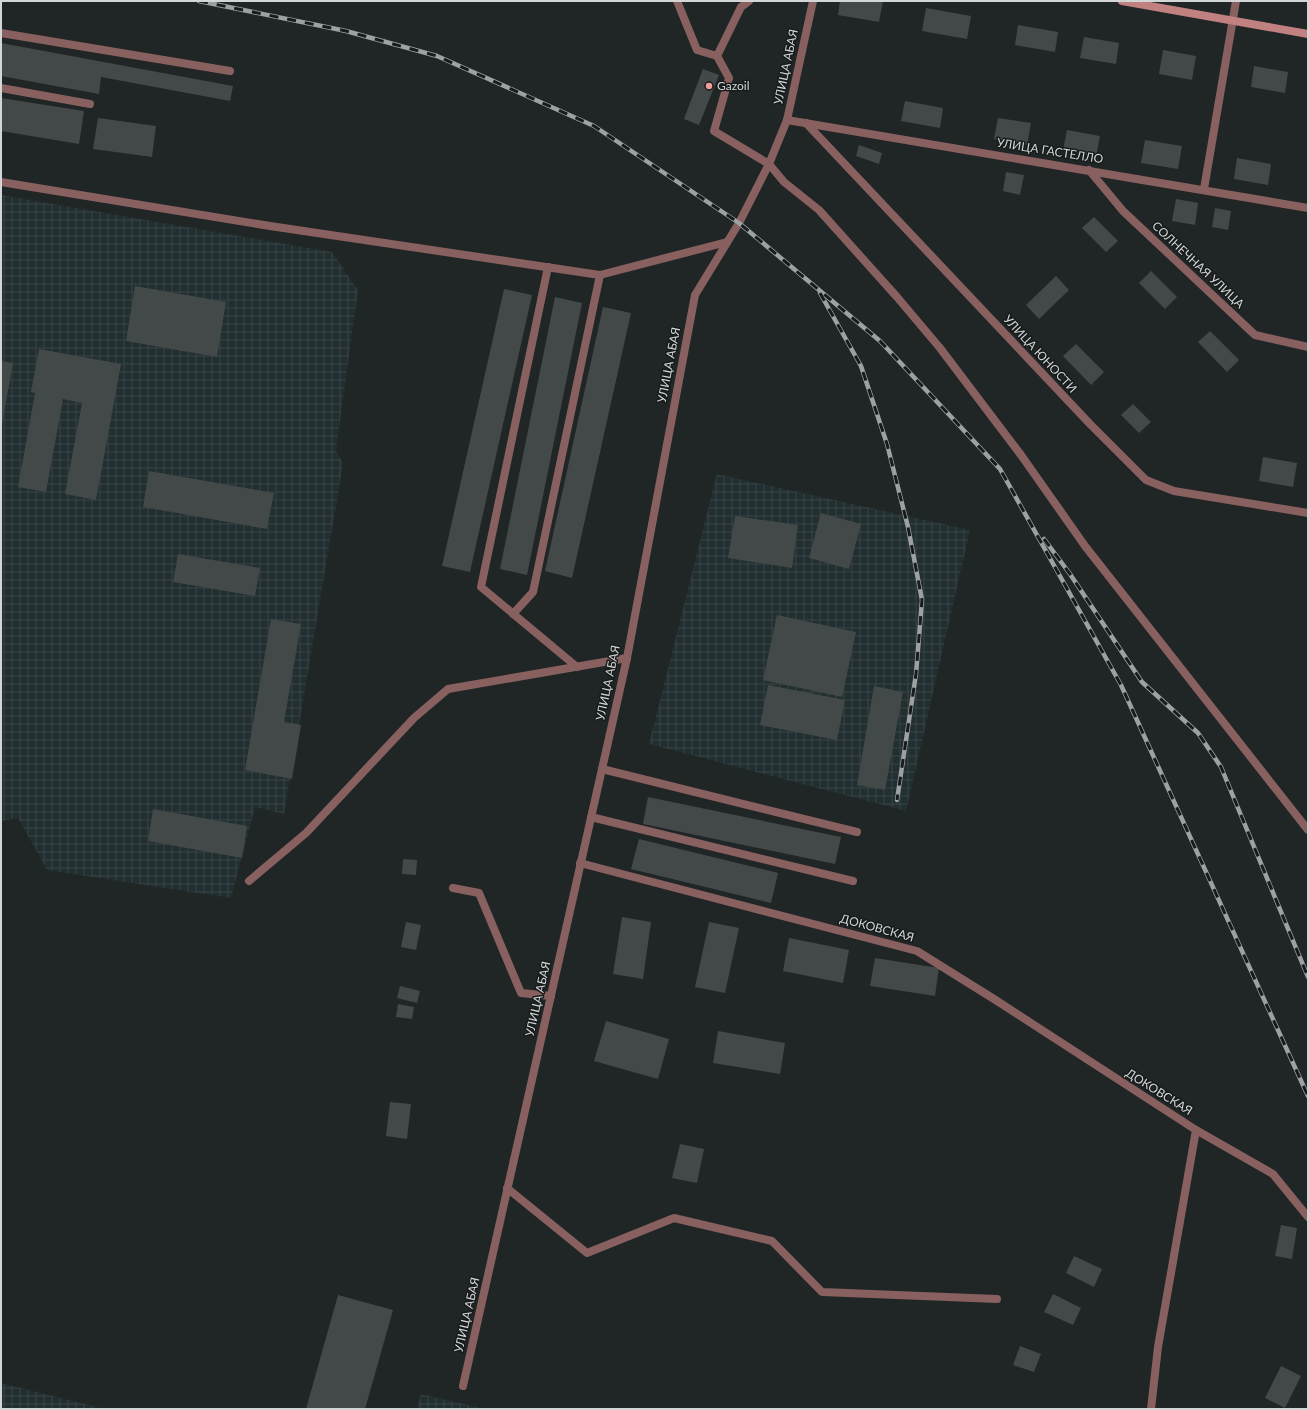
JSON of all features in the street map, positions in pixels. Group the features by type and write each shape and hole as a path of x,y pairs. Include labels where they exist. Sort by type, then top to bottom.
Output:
{"main road":[{"path":"1122,1 1308,34"}],"street":[{"path":"677,1 697,50 717,56 729,78 714,131 769,164 784,182 819,210 855,248 940,348 1021,454 1085,546 1308,830"},
{"path":"717,56 741,7 749,1"},
{"name":"УЛИЦА АБАЯ","path":"463,1386 626,658 695,295 739,223 769,164 787,120 813,1"},
{"path":"1204,189 1236,1"},
{"path":"1,33 230,71"},
{"path":"1,88 90,104"},
{"name":"УЛИЦА ГАСТЕЛЛО","path":"787,120 1204,189 1308,208"},
{"name":"УЛИЦА ЮНОСТИ","path":"806,123 1090,424 1146,480 1174,491 1308,513"},
{"name":"СОЛНЕЧНАЯ УЛИЦА","path":"1089,170 1123,211 1255,335 1308,347"},
{"path":"1,182 270,226 600,275 727,242"},
{"path":"548,267 481,587 577,667"},
{"path":"513,614 533,592 600,275"},
{"path":"249,881 306,833 414,718 448,689 626,658"},
{"path":"602,768 857,832"},
{"path":"591,817 853,881"},
{"name":"ДОКОВСКАЯ","path":"580,863 917,951 1196,1130 1273,1174 1308,1217"},
{"path":"452,888 479,893 521,993 550,996"},
{"name":"ДОКОВСКАЯ","path":"1151,1409 1158,1347 1196,1130"},
{"path":"507,1188 587,1253 674,1218 772,1241 822,1292 997,1299"}],"shaded area":[{"path":"1,195 332,252 358,290 336,450 343,464 284,814 255,807 231,898 47,870 18,818 1,821"},
{"path":"717,474 970,530 906,811 649,744"},
{"path":"1,1383 105,1409 1,1409"},
{"path":"421,1394 485,1409 417,1409"}],"building":[{"path":"840,1 883,1 879,22 838,15"},
{"path":"926,8 971,16 967,39 922,31"},
{"path":"1018,25 1058,32 1055,52 1015,45"},
{"path":"1084,37 1119,43 1116,64 1080,58"},
{"path":"1,43 233,86 230,101 101,77 99,94 1,76"},
{"path":"1163,50 1196,56 1192,80 1159,74"},
{"path":"1254,66 1288,72 1285,93 1251,87"},
{"path":"703,69 719,75 699,125 684,119"},
{"path":"1,98 84,111 79,144 1,131"},
{"path":"905,101 943,108 940,128 901,121"},
{"path":"98,118 156,126 152,157 93,149"},
{"path":"998,118 1031,123 1027,145 994,139"},
{"path":"1067,130 1100,136 1096,157 1063,151"},
{"path":"1145,140 1182,146 1178,169 1141,163"},
{"path":"859,145 882,153 879,164 856,156"},
{"path":"1237,158 1271,164 1268,185 1234,179"},
{"path":"1006,172 1024,175 1020,195 1003,191"},
{"path":"1176,199 1198,203 1195,225 1172,221"},
{"path":"1215,208 1231,211 1228,230 1212,227"},
{"path":"1094,217 1118,241 1106,252 1082,228"},
{"path":"1151,271 1177,297 1165,309 1139,283"},
{"path":"1056,276 1069,290 1039,319 1026,305"},
{"path":"135,286 226,302 217,357 126,341"},
{"path":"504,289 532,295 470,572 442,566"},
{"path":"555,297 582,303 527,575 500,569"},
{"path":"603,307 631,313 572,578 545,571"},
{"path":"1210,331 1239,360 1227,372 1198,342"},
{"path":"1076,344 1104,372 1091,385 1063,356"},
{"path":"39,349 121,364 96,500 65,494 82,403 63,399 46,492 18,487 35,393 31,392"},
{"path":"1,361 13,363 2,424 1,424"},
{"path":"1133,404 1151,422 1139,433 1121,415"},
{"path":"1263,457 1297,463 1293,487 1259,481"},
{"path":"149,471 274,493 267,529 143,507"},
{"path":"821,513 861,524 849,569 809,558"},
{"path":"735,516 798,525 792,568 728,558"},
{"path":"178,554 260,568 255,596 173,582"},
{"path":"777,615 856,632 842,697 763,680"},
{"path":"271,619 301,624 284,722 301,725 292,779 245,770"},
{"path":"768,685 845,700 837,740 760,725"},
{"path":"874,686 903,692 885,790 857,785"},
{"path":"648,797 841,837 835,864 643,824"},
{"path":"153,809 247,826 242,858 148,841"},
{"path":"639,839 778,873 771,903 631,869"},
{"path":"403,859 417,860 416,875 402,874"},
{"path":"622,917 651,922 643,979 613,974"},
{"path":"406,922 421,925 416,950 401,947"},
{"path":"709,922 739,928 725,993 695,987"},
{"path":"789,938 849,950 843,983 783,971"},
{"path":"875,958 939,968 935,996 870,986"},
{"path":"400,986 420,991 417,1003 397,998"},
{"path":"398,1004 414,1007 412,1019 396,1017"},
{"path":"606,1021 669,1039 658,1079 594,1061"},
{"path":"718,1031 785,1043 780,1074 713,1063"},
{"path":"390,1102 411,1104 407,1139 386,1136"},
{"path":"680,1144 704,1149 697,1183 672,1178"},
{"path":"1281,1225 1297,1228 1292,1259 1275,1256"},
{"path":"1074,1256 1102,1269 1094,1287 1066,1273"},
{"path":"1053,1294 1081,1308 1073,1325 1044,1312"},
{"path":"338,1295 393,1310 365,1409 306,1409"},
{"path":"1020,1346 1041,1354 1034,1372 1013,1365"},
{"path":"1281,1366 1301,1376 1285,1408 1265,1398"}],"railway":[{"path":"199,1 346,31 437,56 594,126 739,223 880,341 1000,469 1121,685 1308,1096"},
{"path":"820,293 861,366 887,444 908,527 922,600 916,674 897,800"},
{"path":"1044,539 1070,574 1142,682 1198,733 1221,767 1308,977"}],"place":[{"name":"Gazoil","path":"709,86"}]}
